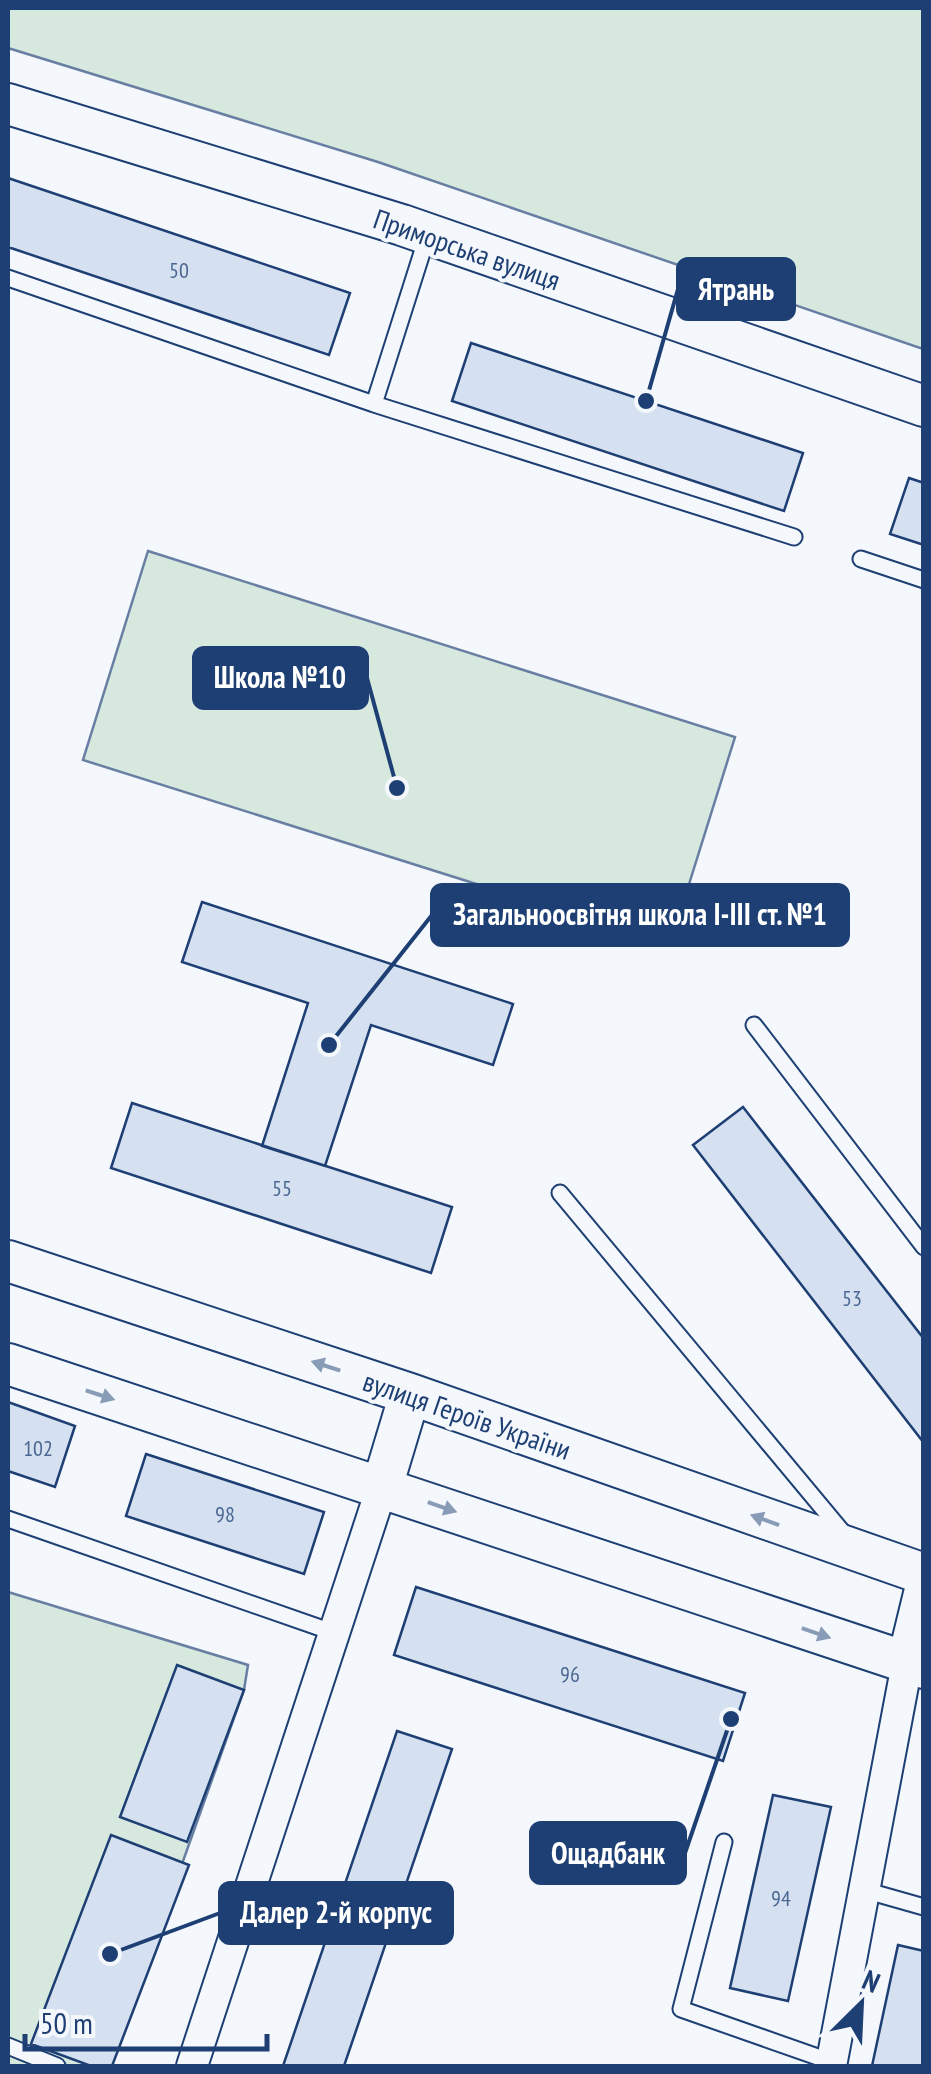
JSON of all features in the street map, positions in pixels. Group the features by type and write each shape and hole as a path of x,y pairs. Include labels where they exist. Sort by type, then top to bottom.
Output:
{"main road":[{"name":"Приморська вулиця","path":"8,104 428,235 924,406"},
{"name":"вулиця Героїв України","path":"8,1261 410,1394 924,1574"},
{"path":"8,1364 916,1666 924,1594"},
{"path":"382,1487 410,1394"}],"street":[{"path":"192,2066 382,1487"},
{"path":"831,2064 864,1890 916,1666"}],"lane":[{"path":"374,404 428,235"},
{"path":"8,278 374,404 794,538"},
{"path":"861,559 924,580"},
{"path":"754,1025 924,1247"},
{"path":"560,1193 861,1554"},
{"path":"8,1519 335,1633"},
{"path":"724,1842 681,2009 831,2064"},
{"path":"864,1890 924,1906"},
{"path":"8,2046 57,2066"}],"shaded area":[{"path":"8,8 923,8 923,349 378,162 8,48"},
{"path":"148,551 735,737 670,945 83,760"},
{"path":"8,1592 248,1665 244,1690 110,2066 8,2066"}],"building":[{"path":"8,178 350,293 329,355 8,247"},
{"path":"471,343 803,453 784,511 452,401"},
{"path":"909,478 924,483 924,545 890,534"},
{"path":"202,902 513,1004 493,1065 371,1025 325,1166 262,1146 308,1003 182,962"},
{"path":"132,1103 452,1207 431,1273 111,1168"},
{"path":"743,1107 924,1339 924,1443 693,1145"},
{"path":"8,1402 75,1426 55,1487 8,1471"},
{"path":"146,1454 324,1512 304,1574 126,1516"},
{"path":"416,1587 745,1693 723,1761 394,1655"},
{"path":"177,1665 244,1690 187,1842 120,1817"},
{"path":"397,1731 452,1749 344,2066 283,2066"},
{"path":"773,1795 831,1807 788,2001 730,1988"},
{"path":"111,1835 189,1865 112,2066 91,2066 31,2044"},
{"path":"898,1945 924,1951 924,2066 872,2066"}],"place":[{"name":"Ятрань","path":"646,401"},
{"name":"Школа №10","path":"397,788"},
{"name":"Загальноосвітня школа І-ІІІ ст. №1","path":"329,1045"},
{"name":"Ощадбанк","path":"731,1719"},
{"name":"Далер 2-й корпус","path":"110,1954"}]}
